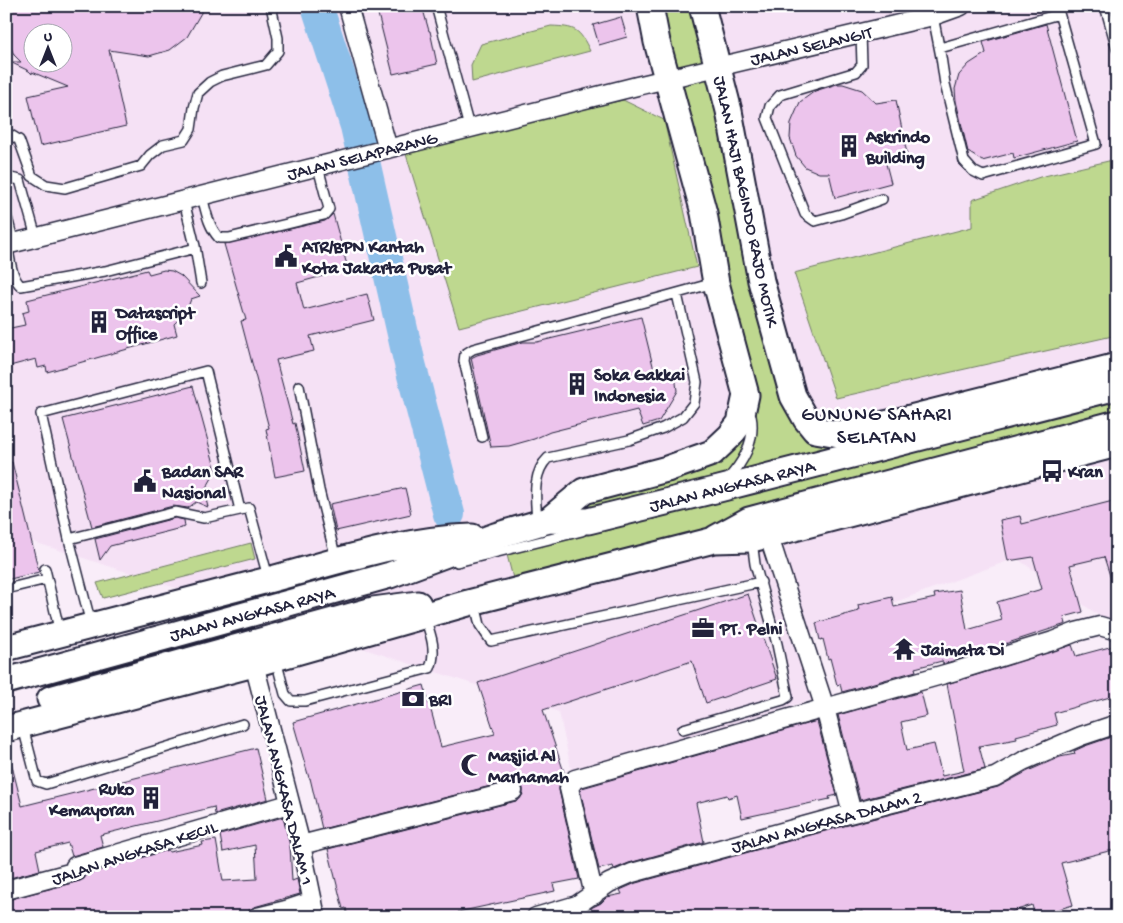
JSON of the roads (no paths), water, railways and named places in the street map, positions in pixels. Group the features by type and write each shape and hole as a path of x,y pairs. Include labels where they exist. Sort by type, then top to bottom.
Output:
{"main road":[{"path":"650,6 657,42 704,213 716,283 746,395"},
{"name":"JALAN HAJI BAGINDO RAJO MOTIK","path":"702,6 729,111 762,281 793,396"},
{"name":"JALAN ANGKASA RAYA","path":"793,396 806,419 815,430 839,434 1117,366"},
{"name":"JALAN ANGKASA RAYA","path":"6,681 390,575 495,536 543,522 588,521 1117,387"},
{"path":"981,421 1005,394"},
{"name":"JALAN ANGKASA RAYA","path":"543,522 584,491 667,469 712,453 730,436 740,423 746,395"},
{"path":"894,422 918,437"},
{"name":"JALAN ANGKASA RAYA","path":"756,531 1016,448 1117,423"},
{"name":"JALAN ANGKASA RAYA","path":"12,722 265,661 471,602 714,540 1044,463 1117,444"},
{"path":"1016,448 1044,463"},
{"name":"JALAN ANGKASA RAYA","path":"6,648 269,580 336,560 440,538 495,536"},
{"name":"JALAN ANGKASA RAYA","path":"12,722 373,610 412,604 471,602"}],"street":[{"path":"348,6 388,149"},
{"name":"JALAN SELANGIT","path":"718,66 933,16 961,6"},
{"name":"JALAN SELAPARANG","path":"9,244 718,66"},
{"path":"756,531 825,708 852,813"},
{"path":"594,895 570,788 575,779 986,662 1076,632 1100,626 1117,631"},
{"name":"JALAN ANGKASA DALAM 1","path":"265,661 289,804 314,909"},
{"name":"JALAN ANGKASA DALAM 2","path":"536,917 577,905 609,883 632,873 852,813 995,777 1022,761 1081,736 1117,724"},
{"path":"300,845 513,791"},
{"name":"JALAN ANGKASA KECIL","path":"6,890 77,871 75,866 289,804"},
{"path":"257,917 286,910 314,909"}],"lane":[{"path":"6,132 19,140 32,176 46,185 64,188 141,166 163,144 184,140 191,129 198,93 210,82 222,76 266,65 278,51 278,38 271,6"},
{"path":"436,6 469,127"},
{"path":"1108,7 1117,49"},
{"path":"933,16 945,84 964,161 973,171 983,176 1096,144 1058,10 940,48"},
{"path":"861,33 862,65 856,72 780,96 770,106 767,118 805,214 814,221 841,214 882,199"},
{"path":"202,196 213,232 219,238 229,238 324,215 329,209 318,166"},
{"path":"6,177 20,180 36,237"},
{"path":"184,201 195,246 201,283"},
{"path":"6,214 13,272 21,286 105,271 192,249 195,246"},
{"path":"482,437 464,360 466,354 473,349 716,283"},
{"path":"543,522 537,476 541,464 548,458 629,440 664,428 683,417 694,403 697,382 677,294"},
{"path":"91,625 69,539 41,414 206,371 240,510"},
{"path":"299,386 319,490 336,560"},
{"path":"446,565 705,497 719,489 733,473 750,446 752,422 746,395"},
{"path":"69,539 174,512 204,518 249,508 269,580"},
{"path":"683,730 788,697 755,564 756,531"},
{"path":"390,575 436,567"},
{"path":"45,569 60,634"},
{"path":"6,589 47,579"},
{"path":"471,602 480,625 491,641 761,582"},
{"path":"265,661 291,701 305,700 430,668 434,660 434,650 424,615"},
{"path":"12,722 37,781 46,784 243,724"}],"waterway":[{"path":"317,6 356,126 408,356 449,514"}],"place":[{"name":"Askrindo Building","path":"849,146"},
{"name":"ATR/BPN Kantah Kota Jakarta Pusat","path":"286,256"},
{"name":"Datascript Office","path":"99,322"},
{"name":"Soka Gakkai Indonesia","path":"577,384"},
{"name":"Kran","path":"1052,471"},
{"name":"Badan SAR Nasional","path":"145,481"},
{"name":"PT. Pelni","path":"703,628"},
{"name":"Jaimata Di","path":"904,649"},
{"name":"BRI","path":"413,699"},
{"name":"Masjid Al Marhamah","path":"472,765"},
{"name":"Ruko Kemayoran","path":"151,798"}],"district":[{"name":"GUNUNG SAHARI SELATAN","path":"877,424"}]}
